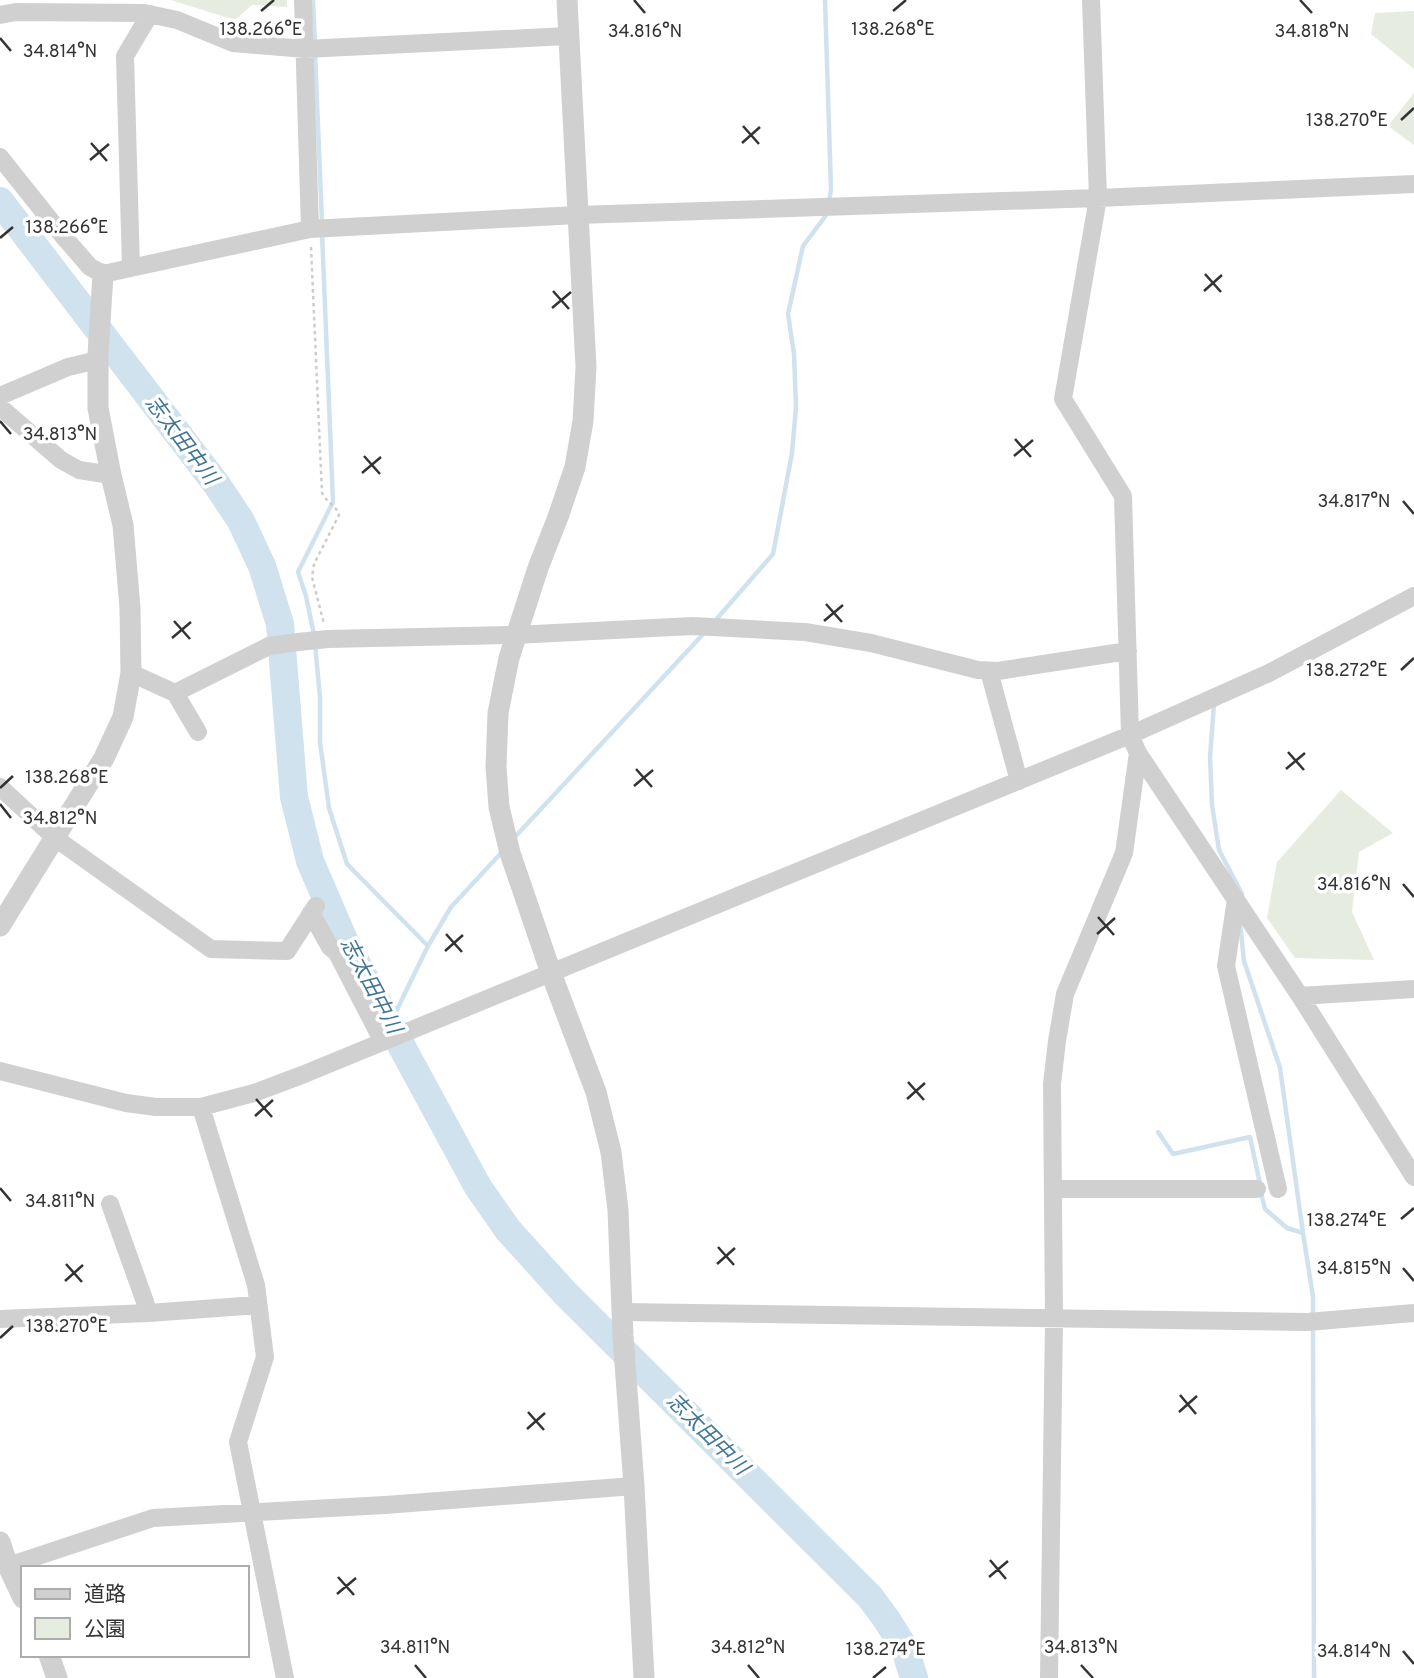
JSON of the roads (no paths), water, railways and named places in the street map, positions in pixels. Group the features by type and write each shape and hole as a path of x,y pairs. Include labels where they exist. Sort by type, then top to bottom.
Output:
{"street":[{"path":"303,0 310,229"},
{"path":"567,0 586,367 583,421 575,467 509,658 498,713 496,766 499,807 510,853 596,1092 611,1152 618,1210 644,1678"},
{"path":"1091,0 1098,198 1063,399 1123,496 1130,735 1138,753 1300,996 1414,1177"},
{"path":"0,15 16,12 150,14 177,20 233,43 304,49 568,36"},
{"path":"131,267 125,56 150,14"},
{"path":"0,157 90,267 103,274 310,229 577,215 1098,198 1414,184"},
{"path":"0,926 104,758 123,717 131,673 130,608 123,525 98,408 103,274"},
{"path":"98,357 6,393 0,408 61,460 79,470 111,475"},
{"path":"0,1071 125,1103 156,1107 201,1107 254,1093 1130,735 1269,673 1414,596"},
{"path":"175,693 269,646 313,640 516,635 693,626 805,632 872,643 989,671 1128,651"},
{"path":"989,671 1019,781"},
{"path":"131,673 175,693 198,732"},
{"path":"1049,1678 1054,1319 1052,1084 1065,994 1124,853 1138,753"},
{"path":"0,788 55,838 211,949 287,951 313,909 330,947 337,953 385,1040"},
{"path":"1241,907 1226,966 1278,1189"},
{"path":"1300,996 1414,989"},
{"path":"201,1107 256,1286 265,1357 238,1442 285,1678"},
{"path":"1053,1189 1257,1189"},
{"path":"110,1204 149,1313"},
{"path":"0,1319 258,1306"},
{"path":"622,1312 1313,1321 1414,1313"},
{"path":"8,1566 152,1518 634,1486"},
{"path":"0,1542 21,1594"},
{"path":"50,1657 57,1678"}],"waterway":[{"path":"313,0 315,44"},
{"path":"825,0 831,189 829,202"},
{"path":"315,53 322,223"},
{"name":"志太田中川","path":"0,201 217,485 241,521 262,566 280,624 294,797 310,861 344,940 478,1187 508,1230 565,1293 870,1597 905,1649 914,1678"},
{"path":"714,622 773,554 792,453 796,407 794,354 788,314 803,246 828,211"},
{"path":"314,635 298,572 333,502 322,232"},
{"path":"514,838 706,631"},
{"path":"315,644 320,697 320,742 329,808 347,864 428,946"},
{"path":"1214,704 1210,757 1212,805 1219,850 1242,894"},
{"path":"390,1024 428,946 451,907 502,852"},
{"path":"1240,923 1244,961 1280,1068 1303,1233"},
{"path":"1158,1132 1173,1154 1250,1137 1260,1184"},
{"path":"1261,1193 1265,1209 1287,1228 1303,1233 1313,1297 1313,1319"},
{"path":"1313,1328 1314,1678"}]}
